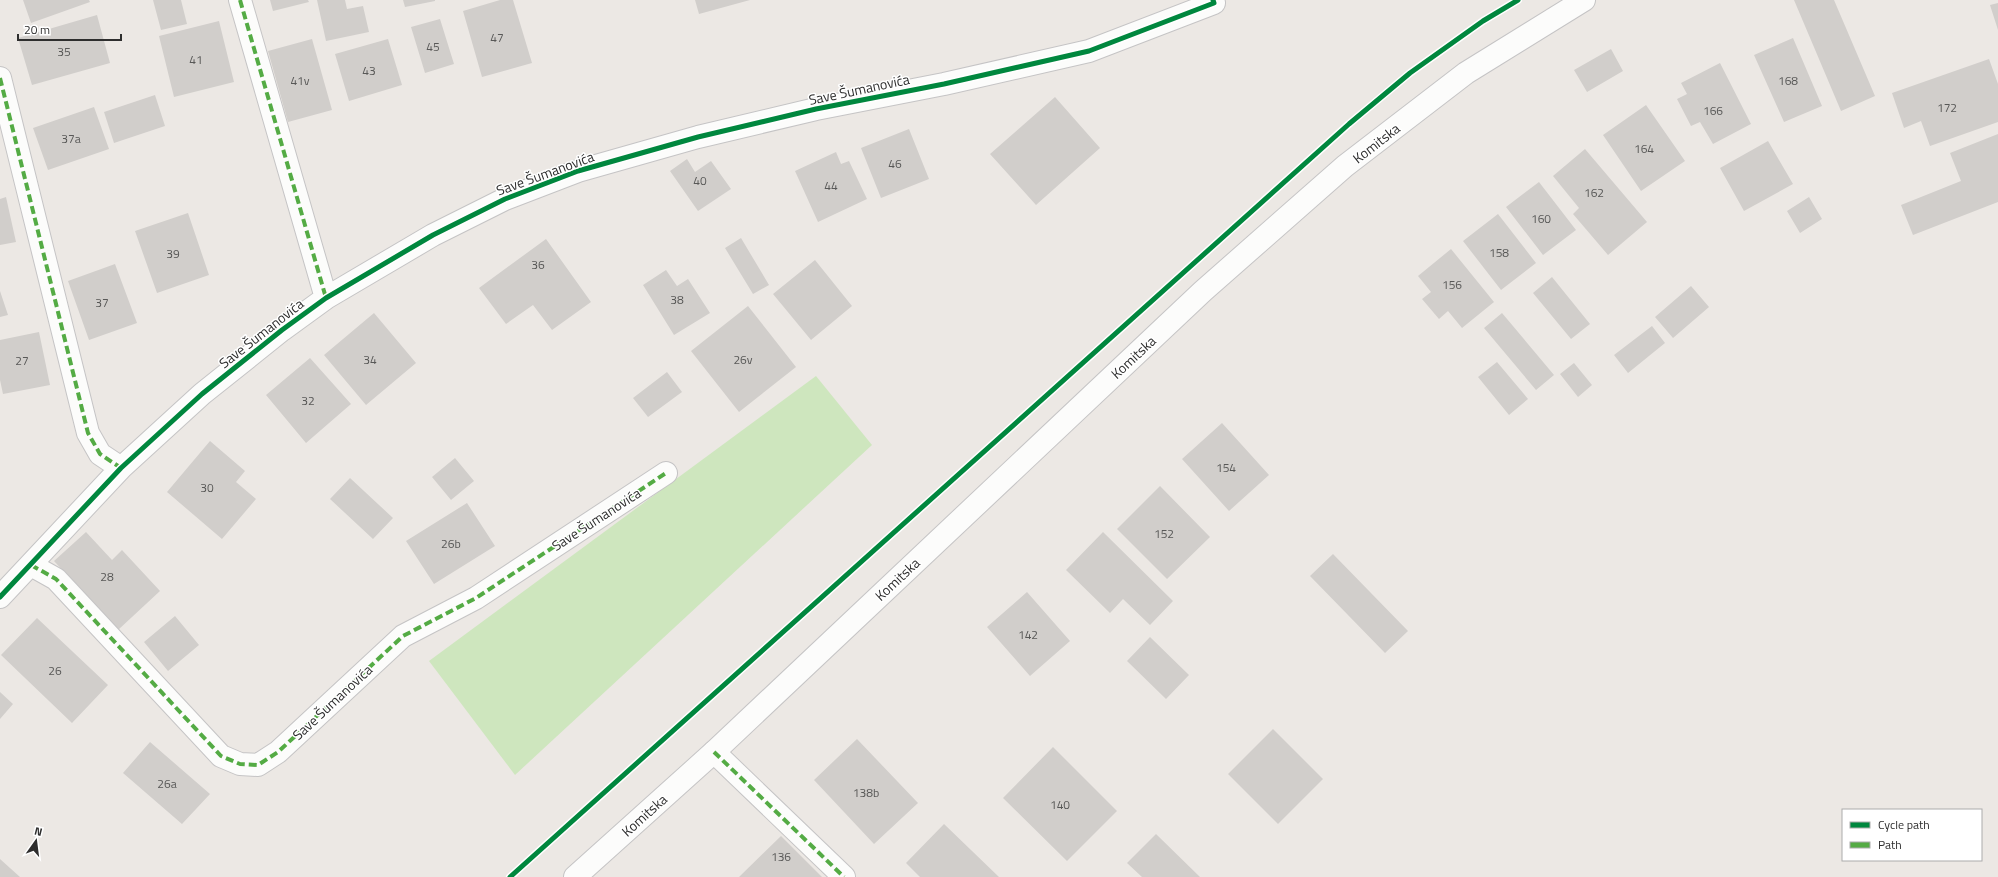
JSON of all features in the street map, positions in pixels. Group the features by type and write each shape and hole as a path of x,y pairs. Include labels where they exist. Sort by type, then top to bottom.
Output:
{"street":[{"path":"240,0 326,298"},
{"name":"Save Šumanovića","path":"0,597 122,468 202,394 282,330 326,298 433,235 505,198 578,171 706,135 816,109 944,84 1090,51 1214,3 1213,0"},
{"name":"Komitska","path":"575,877 714,752 1203,291 1345,166 1466,73 1584,0"},
{"path":"0,78 88,433 100,454 122,468"},
{"name":"Save Šumanovića","path":"30,565 56,579 221,756 240,764 258,765 278,752 403,636 476,598 666,473"},
{"path":"714,752 844,877"}],"green space":[{"path":"816,376 872,445 515,775 429,661"}],"building":[{"path":"23,0 89,0 90,2 31,23"},
{"path":"153,0 181,0 187,24 161,30"},
{"path":"270,0 308,0 309,2 273,11"},
{"path":"317,0 345,0 347,9 363,6 369,32 326,41"},
{"path":"403,0 435,0 435,1 405,7"},
{"path":"500,0 513,0 532,63 482,77 463,11"},
{"path":"695,0 750,0 699,14"},
{"path":"1794,0 1834,0 1875,96 1841,111"},
{"path":"1998,3 1998,30 1990,5"},
{"path":"97,15 110,63 32,85 18,38"},
{"path":"440,19 454,64 425,73 411,27"},
{"path":"219,21 234,82 174,97 159,36"},
{"path":"1793,38 1822,106 1784,122 1754,55"},
{"path":"312,39 332,110 288,122 268,51"},
{"path":"388,39 402,85 349,101 335,54"},
{"path":"1611,49 1623,71 1587,92 1574,70"},
{"path":"1989,59 1998,84 1998,122 1930,146 1921,121 1904,128 1892,93"},
{"path":"1720,63 1751,124 1713,144 1700,122 1691,126 1677,99 1687,94 1681,83"},
{"path":"155,95 165,126 114,143 104,112"},
{"path":"1055,97 1100,148 1036,205 990,154"},
{"path":"1646,105 1685,161 1641,191 1603,135"},
{"path":"94,107 109,149 48,170 33,128"},
{"path":"909,129 929,179 881,198 861,148"},
{"path":"1998,134 1998,202 1913,235 1901,205 1961,181 1950,153"},
{"path":"1768,141 1793,184 1744,211 1720,168"},
{"path":"1585,149 1647,222 1608,255 1573,214 1579,208 1553,176"},
{"path":"836,152 841,164 849,161 867,199 818,222 795,171"},
{"path":"687,159 695,172 711,161 731,189 698,211 670,171"},
{"path":"1539,182 1576,230 1543,255 1506,207"},
{"path":"6,197 16,242 0,245 0,199"},
{"path":"1809,197 1822,219 1800,233 1787,211"},
{"path":"188,213 209,275 157,293 135,231"},
{"path":"1498,214 1536,263 1501,290 1463,241"},
{"path":"741,238 769,285 753,294 725,248"},
{"path":"546,239 591,302 552,330 533,305 506,324 479,288"},
{"path":"1451,249 1494,302 1462,328 1448,311 1439,319 1422,299 1431,292 1418,276"},
{"path":"815,260 852,306 811,340 773,294"},
{"path":"115,264 137,323 89,340 68,281"},
{"path":"666,270 677,286 688,279 710,313 674,335 643,285"},
{"path":"1552,277 1590,324 1571,339 1533,293"},
{"path":"1691,286 1709,307 1673,338 1655,317"},
{"path":"0,291 8,315 0,317"},
{"path":"748,306 796,367 739,412 691,351"},
{"path":"374,313 416,363 366,405 324,355"},
{"path":"1502,313 1554,375 1536,390 1484,328"},
{"path":"1652,326 1665,343 1628,373 1614,355"},
{"path":"39,332 50,385 3,394 0,380 0,340"},
{"path":"310,358 351,404 306,443 266,395"},
{"path":"1497,362 1528,399 1509,415 1478,377"},
{"path":"1574,363 1592,385 1578,397 1560,374"},
{"path":"667,372 682,392 648,417 633,398"},
{"path":"1222,423 1269,475 1229,511 1182,459"},
{"path":"210,441 245,471 236,482 256,499 222,539 167,492"},
{"path":"455,458 474,481 451,500 432,477"},
{"path":"350,478 393,518 373,539 330,499"},
{"path":"1160,486 1210,537 1167,579 1117,529"},
{"path":"467,503 495,546 434,584 406,541"},
{"path":"86,532 112,560 122,550 160,591 118,630 54,561"},
{"path":"1103,532 1173,601 1150,625 1123,599 1110,613 1066,570"},
{"path":"1333,554 1408,631 1385,653 1310,576"},
{"path":"1027,592 1070,641 1030,676 987,627"},
{"path":"175,616 199,645 168,671 144,642"},
{"path":"37,618 108,685 72,723 1,655"},
{"path":"1150,637 1189,675 1166,699 1127,661"},
{"path":"0,692 13,704 0,719"},
{"path":"1273,729 1323,779 1278,824 1228,774"},
{"path":"857,739 918,803 874,844 814,780"},
{"path":"150,742 210,794 182,824 123,773"},
{"path":"1053,747 1117,811 1067,861 1003,798"},
{"path":"944,824 999,877 920,877 906,863"},
{"path":"1156,834 1200,877 1142,877 1127,863"},
{"path":"781,836 822,877 739,877"},
{"path":"0,859 20,877 0,877"}],"marked path":[{"path":"240,0 326,298"},
{"path":"0,78 88,433 100,454 121,468"},
{"path":"31,565 56,579 221,756 240,764 258,765 278,752 403,636 476,598 666,473"},
{"path":"714,752 844,877"}],"cycle path":[{"path":"0,597 121,468 202,394 282,330 326,298 433,235 505,199 578,171 698,137 816,109 944,84 1089,51 1214,3 1213,0"},
{"path":"510,877 1349,124 1410,73 1483,21 1518,0"}]}
